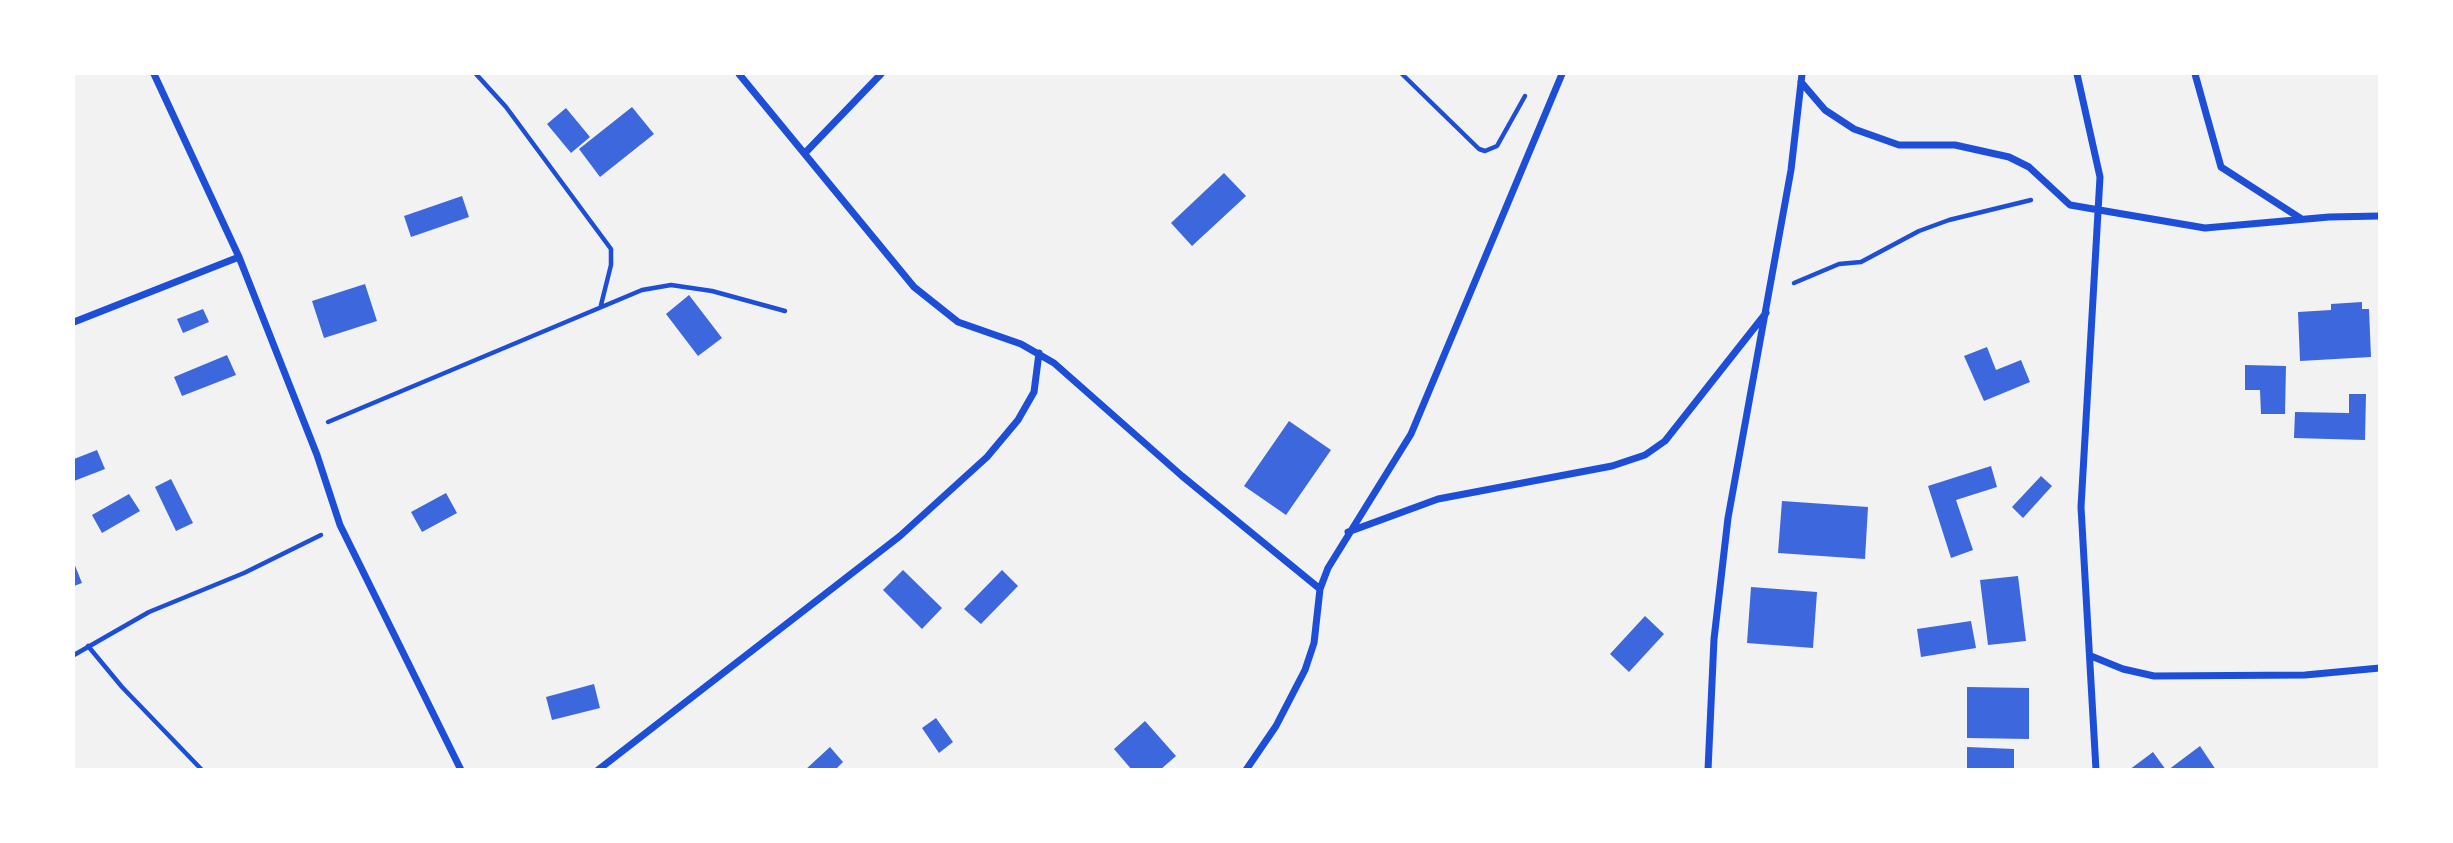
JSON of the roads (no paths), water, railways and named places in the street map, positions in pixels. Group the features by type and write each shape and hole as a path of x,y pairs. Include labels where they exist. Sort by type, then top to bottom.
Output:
{"street":[{"path":"153,74 239,257 308,430 340,526 461,769"},
{"path":"739,74 914,287 958,322 1039,354 1320,589"},
{"path":"805,153 881,74"},
{"path":"1246,769 1276,726 1305,670 1314,642 1320,589 1348,532 1410,434 1562,74"},
{"path":"2077,74 2100,177 2081,507 2096,769"},
{"path":"2195,74 2221,167 2301,219"},
{"path":"1801,78 1825,110 1854,129 1899,145 1955,145 2009,156 2029,167 2070,205 2099,212 2205,228 2301,219 2379,216"},
{"path":"1708,769 1714,639 1728,518 1791,170 1801,78"},
{"path":"74,323 239,257"},
{"path":"1348,532 1438,499 1612,466 1646,455 1665,441 1766,313"},
{"path":"598,769 900,537 987,457 1018,419 1034,392 1039,354"},
{"path":"2091,656 2123,669 2154,676 2305,675 2379,668"}]}
